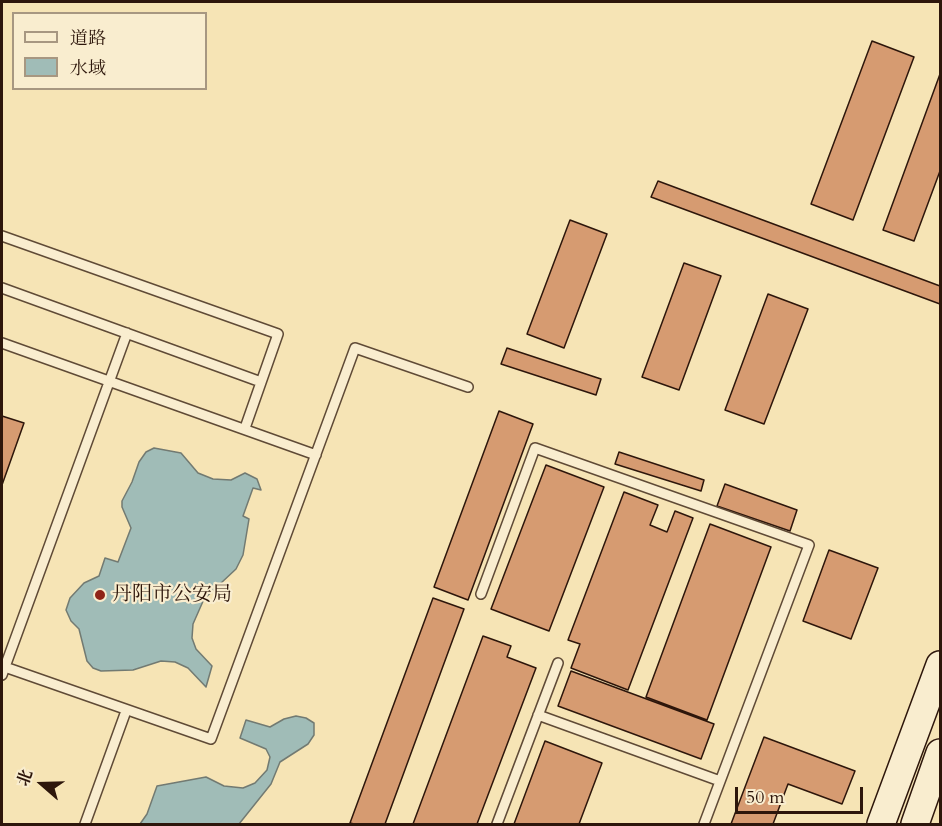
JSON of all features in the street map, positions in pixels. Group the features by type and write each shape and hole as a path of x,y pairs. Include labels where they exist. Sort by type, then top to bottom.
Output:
{"street":[{"path":"881,825 940,665"},
{"path":"915,825 940,753"}],"lane":[{"path":"2,236 278,334 245,428"},
{"path":"2,288 261,382"},
{"path":"127,333 2,669 211,739 355,348 468,387"},
{"path":"2,343 316,455"},
{"path":"481,594 535,448 809,545 704,825"},
{"path":"497,825 558,663"},
{"path":"85,825 126,711"},
{"path":"538,716 720,781"}],"water":[{"path":"154,448 181,453 198,473 213,479 231,480 245,473 257,479 261,490 253,488 243,516 249,519 243,555 236,569 204,599 193,624 192,638 196,649 212,666 206,687 188,668 175,662 161,661 133,670 101,671 93,668 87,661 79,629 71,621 66,610 70,598 84,583 99,576 105,558 118,562 131,528 122,507 122,501 139,462 146,452"},
{"path":"296,716 314,723 314,735 308,744 280,762 271,784 239,824 140,824 147,814 157,786 206,777 224,786 243,788 255,783 267,770 270,757 266,749 240,738 246,720 270,727 284,719"}],"building":[{"path":"872,41 914,57 853,220 811,204"},
{"path":"940,74 940,171 914,241 883,230"},
{"path":"658,181 940,286 940,304 651,197"},
{"path":"570,220 607,234 564,348 527,334"},
{"path":"684,263 721,276 679,390 642,377"},
{"path":"768,294 808,309 764,424 725,410"},
{"path":"507,348 601,379 596,395 501,364"},
{"path":"499,411 533,424 468,600 434,587"},
{"path":"2,416 24,423 2,485"},
{"path":"619,452 704,480 701,491 615,464"},
{"path":"546,465 604,487 549,631 491,609"},
{"path":"725,484 797,510 790,531 717,506"},
{"path":"624,492 658,505 650,525 667,532 675,511 693,518 628,690 571,668 580,644 568,640"},
{"path":"710,524 771,547 707,720 646,697"},
{"path":"829,550 878,568 851,639 803,621"},
{"path":"433,598 464,609 385,824 350,823"},
{"path":"483,636 511,646 507,657 536,668 477,824 413,824"},
{"path":"571,671 714,724 701,759 558,706"},
{"path":"764,737 855,771 842,804 788,784 773,824 731,824"},
{"path":"545,741 602,763 579,824 514,824"}],"place":[{"name":"丹阳市公安局","path":"100,595"}]}
